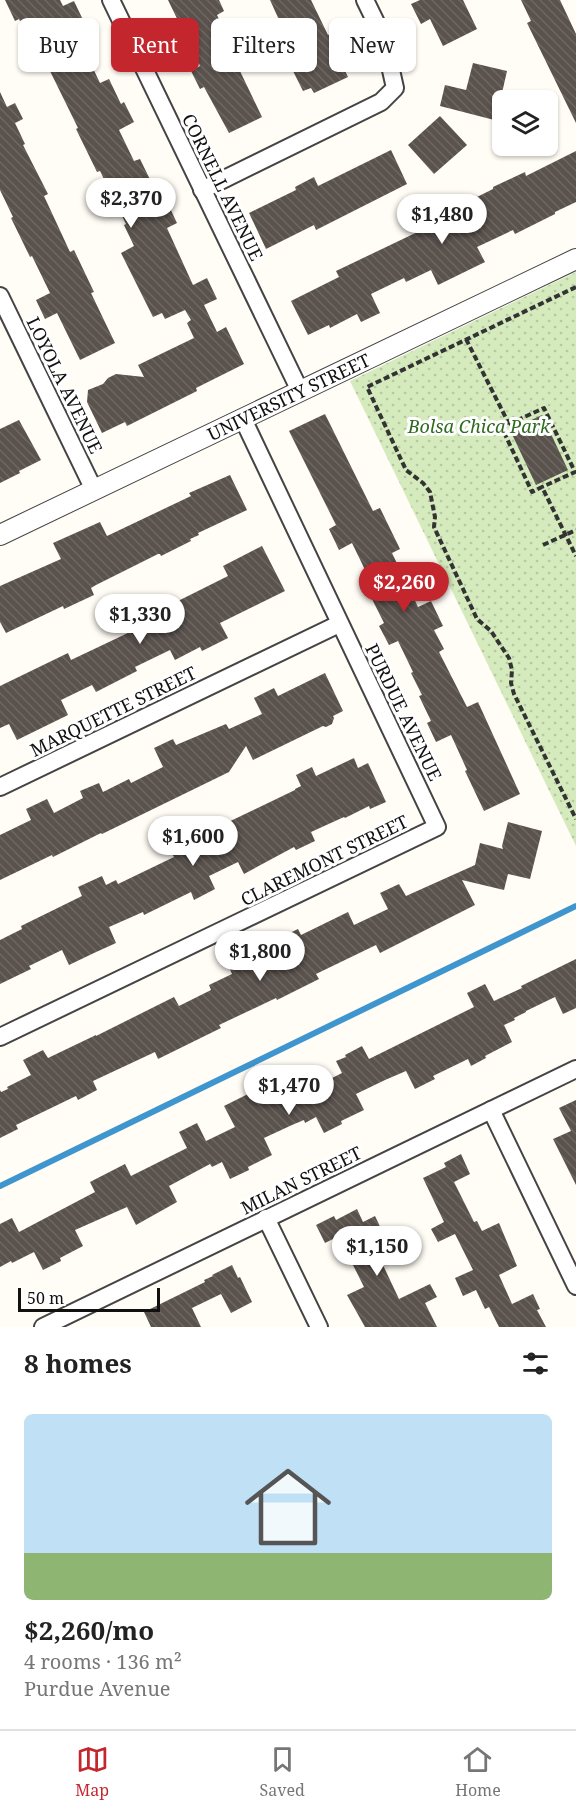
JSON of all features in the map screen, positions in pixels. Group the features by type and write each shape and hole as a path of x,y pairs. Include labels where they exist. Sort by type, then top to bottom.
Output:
{"street":[{"name":"CORNELL AVENUE","path":"111,0 300,391"},
{"path":"202,190 381,102 395,88 384,39 365,0"},
{"name":"UNIVERSITY STREET","path":"0,535 576,259"},
{"name":"LOYOLA AVENUE","path":"0,296 94,490"},
{"name":"PURDUE AVENUE","path":"243,419 437,827"},
{"name":"MARQUETTE STREET","path":"0,787 339,624"},
{"name":"CLAREMONT STREET","path":"0,1038 437,827"},
{"name":"MILAN STREET","path":"43,1327 576,1069"},
{"path":"491,1110 576,1286"},
{"path":"266,1218 319,1327"}],"path":[{"path":"576,287 367,387 406,470 423,483 430,492 435,517 434,527 477,619 491,631 510,658 514,694 576,819"},
{"path":"466,339 508,424"},
{"path":"544,408 575,472 532,492 502,428 508,424 544,408"},
{"path":"542,488 576,556"},
{"path":"543,545 576,530"}],"green space":[{"name":"Bolsa Chica Park","path":"576,272 576,846 350,381"}],"building":[{"path":"5,0 60,0 63,6 74,1 82,18 18,18 15,21"},
{"path":"168,0 219,0 224,11 217,15 218,18 211,18 211,72 240,72 262,117 229,133 204,87 200,89 192,72 199,72 200,66 199,18 177,18"},
{"path":"270,0 311,0 329,34 329,72 346,72 348,77 314,93 311,88 303,91 294,72 317,72 317,18 278,18"},
{"path":"420,0 463,0 477,29 443,46 430,19 421,24 411,4"},
{"path":"521,0 560,0 576,34 576,123 527,23 531,21"},
{"path":"473,63 507,71 503,90 492,90 492,119 440,106 445,85 466,90"},
{"path":"50,72 95,72 100,83 109,79 121,104 124,102 134,122 119,130 134,161 140,159 163,206 168,204 177,223 167,228 193,285 207,278 217,299 204,305 217,332 226,327 244,364 196,388 197,391 127,426 125,422 102,433 87,402 88,390 103,384 116,374 144,377 138,365 194,338 187,323 191,320 185,310 165,319 162,313 153,317 121,253 134,246 124,225 126,224 100,171 97,172 76,129 78,128"},
{"path":"0,92 7,107 15,103 23,119 15,123 25,144 23,145 48,194 44,196 70,252 74,250 115,343 80,360 57,313 45,319 36,300 50,293 11,218 13,217 0,190"},
{"path":"440,116 467,145 434,174 408,145"},
{"path":"391,150 407,184 316,230 314,225 266,249 249,213 296,190 295,187 314,177 318,186"},
{"path":"576,151 576,202 515,234 513,230 477,247 485,262 438,285 431,270 406,282 404,278 371,294 380,313 361,322 357,314 330,328 329,325 308,335 291,301 339,277 336,271 453,215 451,210 493,187 525,172 526,176"},
{"path":"325,414 373,511 380,508 400,549 392,553 418,607 431,601 443,626 434,630 444,649 439,652 467,707 478,702 520,794 484,811 451,735 436,742 427,723 431,721 419,696 422,695 398,641 389,645 379,626 384,623 372,599 375,598 365,577 368,576 352,543 339,550 329,529 336,525 289,431"},
{"path":"542,415 568,470 536,485 510,430"},
{"path":"19,420 41,460 0,483 0,429"},
{"path":"230,475 247,510 198,533 199,535 190,539 191,541 161,556 158,554 96,585 91,588 94,595 64,609 63,606 6,633 0,622 0,586 61,559 53,543 100,522 107,536 191,496 189,493"},
{"path":"262,546 285,591 220,623 228,638 202,651 200,647 175,660 170,650 135,667 137,671 96,692 92,685 61,700 68,715 17,740 9,724 0,728 0,686 68,653 71,660 130,632 128,628 228,576 223,566"},
{"path":"325,673 343,711 333,716 332,724 323,726 253,760 246,746 229,772 102,834 0,880 0,835 31,820 26,809 47,799 54,813 83,798 80,791 99,783 103,792 129,779 131,783 163,767 154,748 173,739 176,745 226,724 229,729 262,714 254,698 274,688 278,696"},
{"path":"354,758 358,768 368,763 386,802 370,809 369,806 311,832 315,841 296,850 294,847 244,874 238,862 209,876 215,889 194,900 191,892 144,915 143,912 109,927 116,943 69,965 62,950 29,966 31,969 0,984 0,940 22,929 21,926 82,896 78,887 102,876 106,885 116,880 118,884 174,857 170,850 295,790 301,786 296,775 312,767 316,776"},
{"path":"508,822 542,831 530,879 508,874 504,890 462,880 475,905 380,953 376,945 316,974 319,979 219,1025 221,1028 158,1059 155,1052 93,1081 97,1090 78,1100 76,1096 16,1125 18,1129 0,1138 0,1090 1,1092 8,1089 7,1087 31,1075 23,1060 43,1050 48,1058 174,997 179,1006 211,990 209,985 232,974 229,967 247,959 251,968 284,952 277,939 298,929 301,935 348,912 354,925 388,909 380,893 399,884 406,896 475,865 480,843 503,849"},
{"path":"576,959 576,1008 563,1014 555,997 526,1011 504,1025 512,1042 485,1056 486,1058 471,1066 468,1059 433,1076 435,1079 415,1089 406,1071 385,1080 356,1094 364,1110 341,1121 342,1124 324,1133 316,1117 264,1138 272,1155 248,1167 249,1170 230,1179 222,1162 212,1167 210,1164 169,1186 177,1202 136,1225 127,1207 75,1230 83,1246 43,1270 34,1252 0,1267 0,1224 12,1218 19,1232 95,1192 90,1182 125,1164 131,1176 187,1148 179,1132 197,1123 206,1141 235,1127 224,1106 260,1088 262,1091 290,1078 299,1097 342,1073 336,1061 362,1046 369,1059 474,1007 467,993 485,984 494,1001"},
{"path":"576,1100 576,1185 553,1139 571,1131 559,1108"},
{"path":"461,1154 470,1174 454,1182 474,1222 477,1221 482,1231 499,1223 517,1266 499,1275 512,1304 533,1294 540,1309 537,1310 546,1327 499,1327 489,1307 485,1309 476,1290 463,1296 455,1278 473,1270 455,1234 438,1242 431,1229 444,1222 423,1178 446,1167 444,1163"},
{"path":"357,1209 363,1222 375,1216 386,1239 374,1246 399,1299 430,1284 437,1297 425,1303 437,1327 365,1327 347,1295 364,1287 353,1265 355,1264 341,1235 325,1243 316,1225 334,1216 336,1220"},
{"path":"232,1265 252,1302 231,1313 221,1294 192,1308 201,1327 151,1327 144,1312 205,1282 204,1280"}],"waterway":[{"path":"0,1186 576,906"}]}
